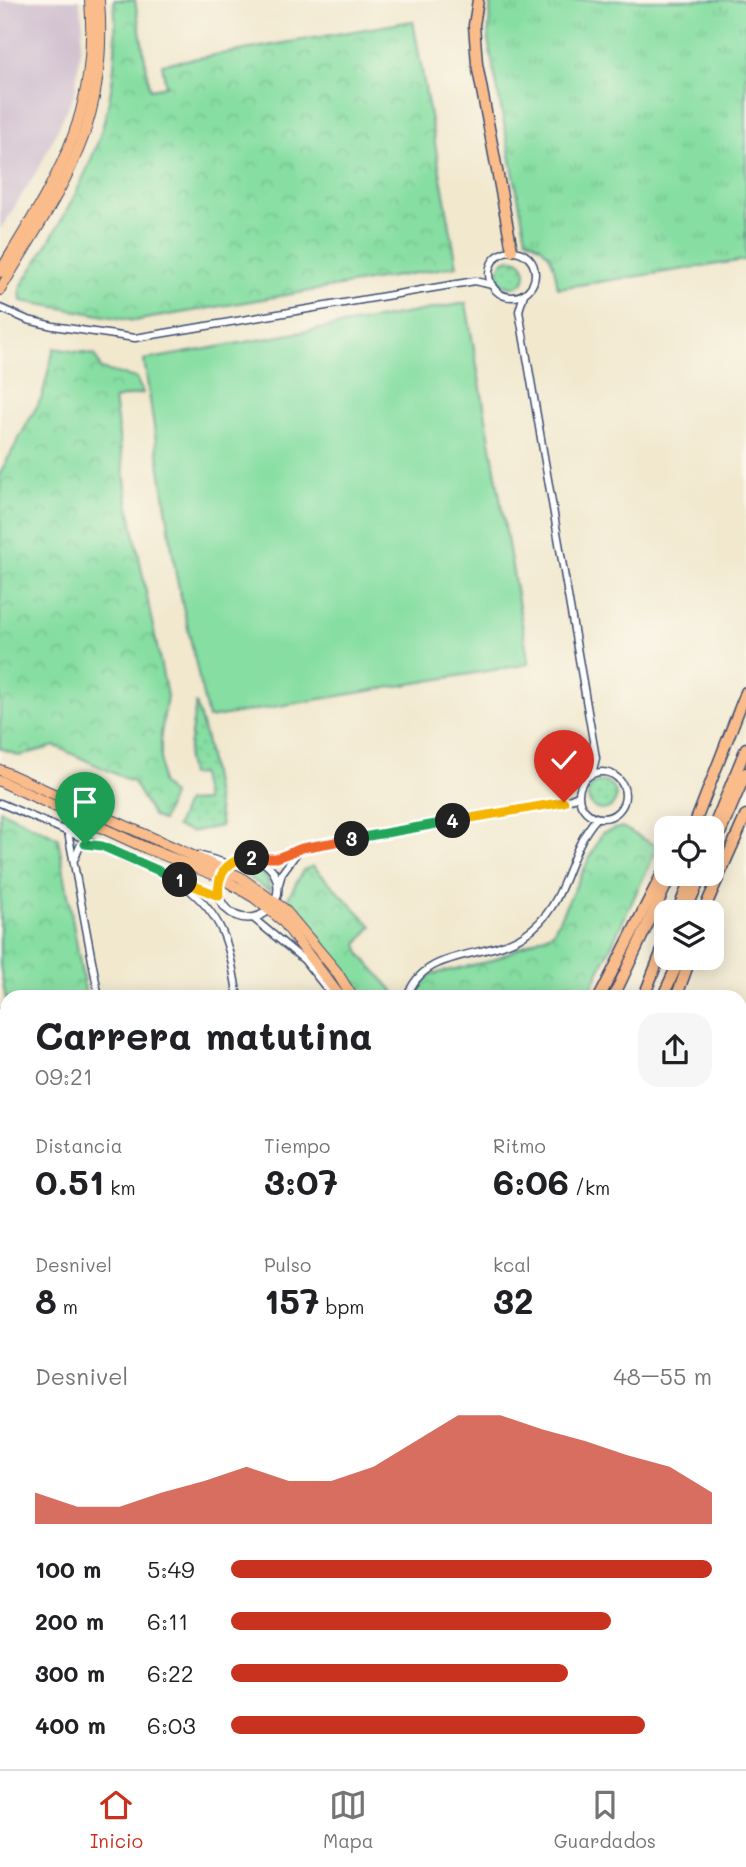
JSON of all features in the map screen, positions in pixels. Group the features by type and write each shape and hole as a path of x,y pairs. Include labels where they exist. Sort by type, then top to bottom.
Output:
{"highway":[{"path":"478,0 474,25 477,64 512,250"},
{"path":"697,816 746,692"},
{"path":"718,816 746,748"},
{"path":"724,824 746,773"},
{"path":"709,900 746,815"},
{"path":"603,990 656,886"},
{"path":"616,990 666,886"},
{"path":"646,990 654,970"},
{"path":"647,990 657,970"},
{"path":"666,990 675,970"},
{"path":"679,990 686,970"}],"main road":[{"path":"0,272 50,190 77,132 91,62 90,0"},
{"path":"0,290 58,194 85,135 100,63 99,0"},
{"path":"0,770 224,870 272,906 329,962 348,990"},
{"path":"0,781 146,848 224,870"},
{"path":"272,906 335,990"}],"street":[{"path":"475,281 489,271 499,254 512,250 526,255 535,267 534,282 524,293 519,311"},
{"path":"489,271 492,285"},
{"path":"0,308 28,320 53,326 135,338 475,281 492,285 511,297 519,311 597,761 592,774 582,783 578,796 581,806"},
{"path":"511,297 524,293"},
{"path":"564,802 581,806 597,818 611,817 625,801 624,786 597,761"},
{"path":"592,774 608,772"},
{"path":"219,896 224,870 243,858 277,858 302,848 564,802 578,796"},
{"path":"0,803 219,896 232,914 253,918 304,960 328,990"},
{"path":"410,990 413,982 432,964 509,945 543,919 562,893 586,834 597,818"},
{"path":"68,831 98,990"},
{"path":"75,860 80,846 102,846"},
{"path":"253,918 272,906 282,873 302,848"},
{"path":"261,860 273,870 279,884"},
{"path":"172,877 195,894 217,917 229,946 237,990"}],"shaded area":[{"path":"0,0 79,0 83,25 75,92 40,166 0,230"}],"green space":[{"path":"114,0 135,0 150,89 166,86 162,64 413,21 457,266 134,321 21,301 20,288 79,186 105,118 113,81 116,42"},
{"path":"491,0 743,0 746,6 746,260 558,288 550,257 535,242 526,238 488,40"},
{"path":"512,259 522,263 526,273 522,283 512,287 502,283 498,273 502,263"},
{"path":"466,303 529,664 208,718 176,575 144,360"},
{"path":"54,348 95,355 101,369 136,378 143,393 114,399 128,502 167,696 161,734 161,783 172,795 162,821 153,816 133,782 55,746 19,756 0,748 0,473 42,397"},
{"path":"196,703 206,739 221,826 191,832 176,827 186,802 205,801 200,774 190,775 187,759"},
{"path":"602,782 612,786 616,796 612,806 602,810 592,806 588,796 592,786"},
{"path":"0,810 58,838 85,990 4,990 0,966"},
{"path":"622,827 654,845 654,855 590,990 419,990 425,979 433,974 491,961 553,932 602,833"},
{"path":"313,866 372,926 357,944 361,955 393,990 355,990 320,937 286,902 303,870"},
{"path":"251,867 267,877 270,891 238,871"}],"route":[{"path":"85,844 102,846 219,896 218,887 222,873 229,864 243,858 277,858 302,848 564,802"}]}
